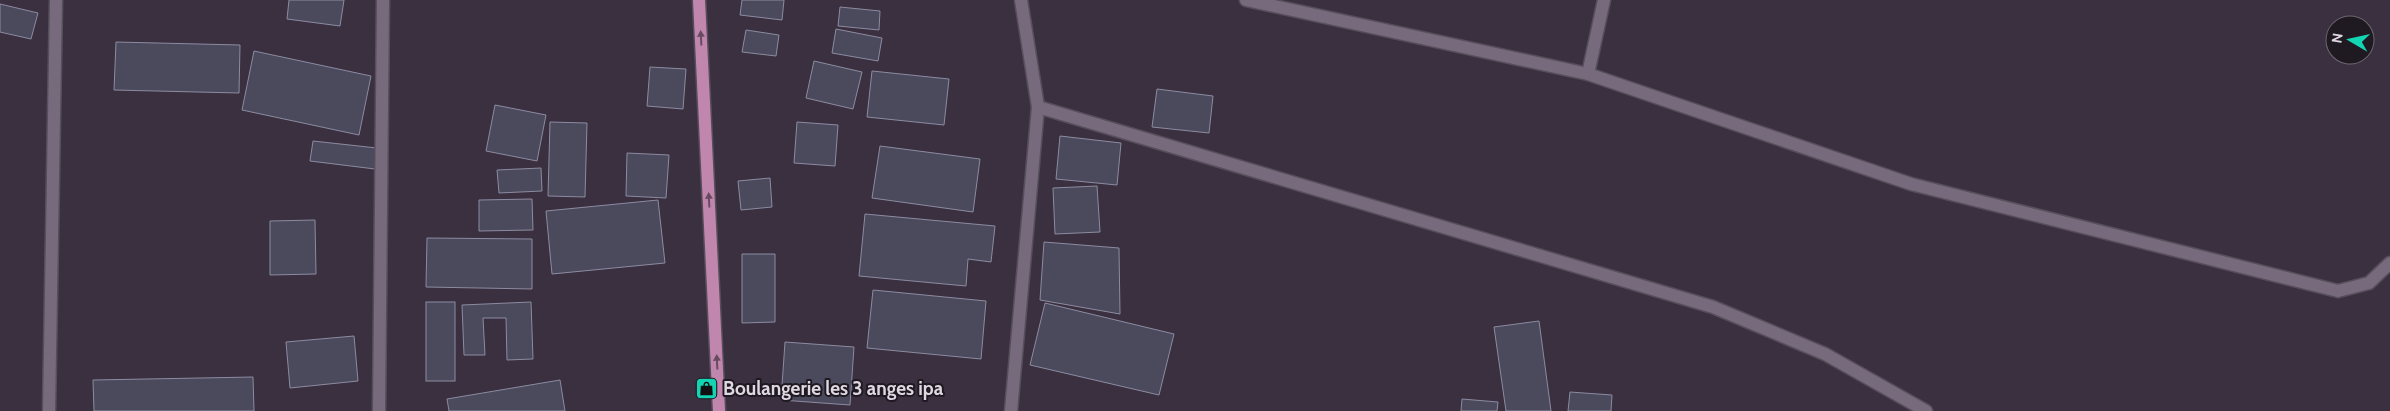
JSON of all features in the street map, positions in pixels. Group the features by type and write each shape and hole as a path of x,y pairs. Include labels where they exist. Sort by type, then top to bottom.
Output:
{"main road":[{"path":"699,0 719,411"}],"street":[{"path":"49,411 56,0"},
{"path":"379,411 383,0"},
{"path":"1011,411 1038,107 1021,0"},
{"path":"1246,0 1588,74 1912,184 2338,291 2369,283 2390,263"},
{"path":"1588,74 1604,0"},
{"path":"1038,107 1713,307 1825,354 1926,411"}],"building":[{"path":"289,0 344,0 340,26 287,19"},
{"path":"742,0 784,0 782,20 740,15"},
{"path":"0,4 38,13 31,39 0,32"},
{"path":"840,7 880,11 879,30 838,26"},
{"path":"836,29 882,38 878,61 832,53"},
{"path":"746,30 779,35 776,56 742,52"},
{"path":"116,42 240,45 239,93 114,90"},
{"path":"254,51 371,76 359,135 242,110"},
{"path":"814,61 862,72 853,109 806,98"},
{"path":"650,67 686,69 683,109 647,106"},
{"path":"872,71 949,79 944,125 867,117"},
{"path":"1157,89 1213,96 1209,133 1152,127"},
{"path":"495,105 546,115 537,161 486,151"},
{"path":"550,122 587,123 585,197 548,196"},
{"path":"797,122 838,125 835,166 794,163"},
{"path":"1060,136 1121,143 1117,185 1056,179"},
{"path":"313,141 377,148 375,169 310,161"},
{"path":"880,146 980,159 973,212 872,198"},
{"path":"627,153 669,155 666,198 626,196"},
{"path":"541,168 542,191 499,193 497,170"},
{"path":"770,178 772,207 741,210 738,181"},
{"path":"1097,186 1100,232 1055,234 1053,188"},
{"path":"532,199 533,230 479,231 479,200"},
{"path":"658,200 665,263 552,274 546,211"},
{"path":"865,214 995,226 991,262 968,259 966,286 859,276"},
{"path":"315,220 316,274 270,275 270,221"},
{"path":"427,238 532,239 532,289 426,287"},
{"path":"1044,242 1119,248 1120,314 1040,300"},
{"path":"742,254 775,254 775,322 742,323"},
{"path":"873,290 986,301 981,359 867,348"},
{"path":"426,302 455,302 455,381 426,381"},
{"path":"531,302 533,359 507,360 506,318 483,318 485,355 464,355 462,305"},
{"path":"1045,303 1174,334 1159,395 1030,365"},
{"path":"1539,321 1551,411 1506,411 1494,327"},
{"path":"354,336 358,381 290,388 286,342"},
{"path":"785,342 854,347 850,405 781,400"},
{"path":"253,377 254,411 94,411 93,380"},
{"path":"560,380 565,411 449,411 447,399"},
{"path":"1570,392 1612,395 1611,411 1568,411"},
{"path":"1462,399 1498,402 1497,411 1461,411"}],"place":[{"name":"Boulangerie les 3 anges ipa","path":"707,388"}]}
